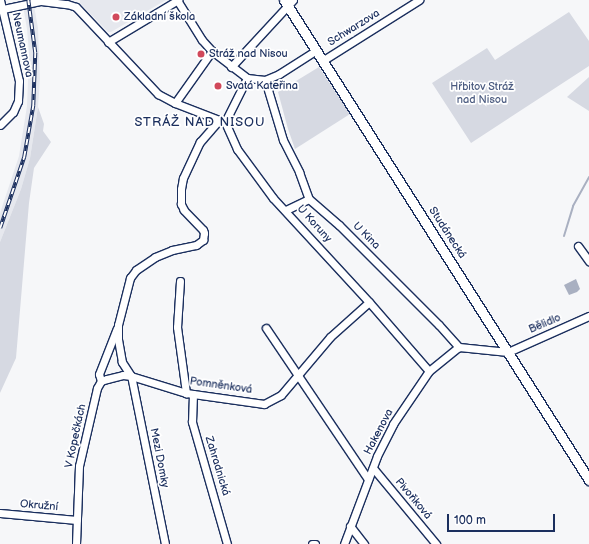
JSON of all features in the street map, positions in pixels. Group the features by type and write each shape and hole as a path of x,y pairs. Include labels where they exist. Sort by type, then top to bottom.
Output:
{"street":[{"path":"0,0 3,9"},
{"name":"Neumannova","path":"0,125 13,112 18,101 19,81 3,9 41,0 71,5 86,16 108,42 158,94 175,103 222,121"},
{"path":"108,42 177,0 202,40 212,52 247,78 265,80 279,74 315,51"},
{"name":"Schwarzova","path":"322,61 419,0"},
{"name":"Studánecká","path":"288,2 315,51 589,480"},
{"path":"231,67 288,2"},
{"path":"175,103 212,52"},
{"path":"222,121 247,78"},
{"name":"U Kina","path":"265,80 283,140 299,172 309,199 344,230 459,347"},
{"name":"U Koruny","path":"222,121 245,161 273,198 286,210 369,302 429,371"},
{"name":"V Kopečkách","path":"76,544 79,466 97,388 101,381 99,374 118,325 130,278 143,265 168,251 196,245 203,240 203,230 184,210 181,204 181,189 185,173 200,142 222,121"},
{"path":"286,210 309,199"},
{"path":"578,246 589,261"},
{"name":"Zahradnická","path":"180,281 177,327 190,394 192,422 227,544"},
{"name":"Pomněnková","path":"131,376 190,394 264,404 281,395 330,337 369,302"},
{"name":"Bělidlo","path":"508,352 589,316"},
{"name":"V Kopečkách","path":"118,325 119,348 122,362 131,376"},
{"path":"266,328 368,479"},
{"path":"459,347 508,352"},
{"name":"Hakenova","path":"344,544 377,456 393,424 429,371 459,347"},
{"path":"101,381 115,376 131,376"},
{"name":"Mezi Domky","path":"131,376 165,544"},
{"name":"Pivoňková","path":"373,468 436,544"},
{"name":"Okružní","path":"0,513 77,520"},
{"path":"350,526 364,544"}],"shaded area":[{"path":"22,0 33,0 38,28 40,79 38,107 30,158 21,189 0,242 0,213 19,156 27,106 29,53"},
{"name":"Základní škola","path":"80,0 166,0 111,32 108,32 80,3"}],"green space":[{"name":"Hřbitov Stráž nad Nisou","path":"569,12 589,41 589,66 471,143 432,83 487,48 495,60"},
{"path":"319,67 350,114 295,149 278,92"},
{"path":"589,77 589,111 567,97"},
{"path":"38,107 44,124 43,131 51,142 34,168 29,203 16,358 0,393 0,242 21,189 30,158"}],"water":[{"path":"576,279 580,289 569,295 564,285"}],"waterway":[{"path":"564,236 573,206 589,177"}],"railway":[{"path":"0,228 24,157 33,106 35,53 28,0"}],"place":[{"name":"Základní škola","path":"116,17"},
{"name":"Stráž nad Nisou","path":"201,54"},
{"name":"Svatá Kateřina","path":"218,86"}],"district":[{"name":"STRÁŽ NAD NISOU","path":"200,122"}]}
